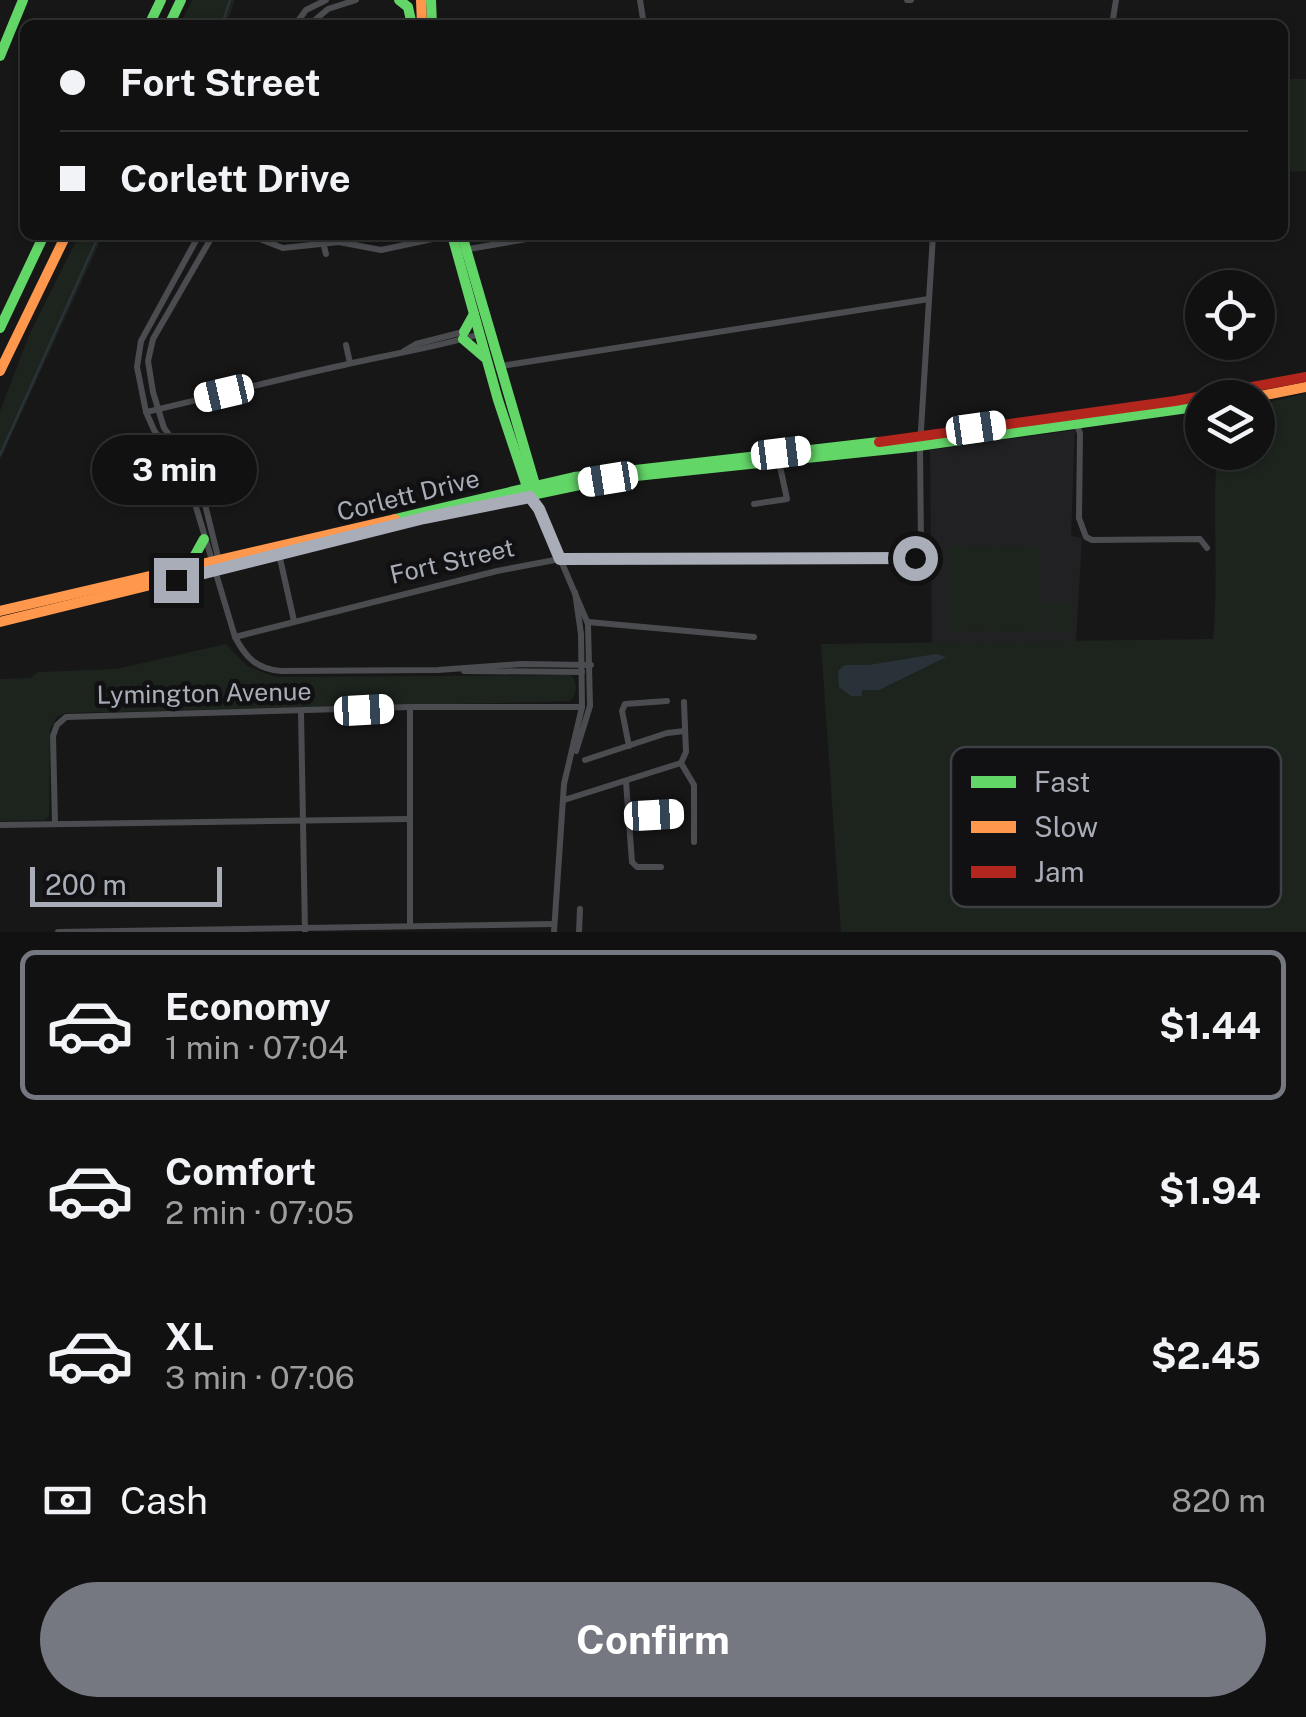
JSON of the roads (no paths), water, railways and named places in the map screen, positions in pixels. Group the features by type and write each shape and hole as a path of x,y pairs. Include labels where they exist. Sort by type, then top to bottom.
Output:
{"main road":[{"path":"0,56 23,0"},
{"path":"0,328 41,240"},
{"path":"0,383 0,371 64,240"},
{"path":"455,240 483,330 487,363 504,422 532,491"},
{"path":"462,240 474,313 500,366 532,491"},
{"path":"0,311 32,258"},
{"path":"474,313 463,336 487,363"},
{"name":"Corlett Drive","path":"1075,420 1306,377"},
{"path":"1275,393 1306,387"},
{"path":"504,422 510,403"},
{"name":"Corlett Drive","path":"0,622 532,491 1185,408"},
{"name":"Corlett Drive","path":"0,611 164,573 216,568 606,471 921,440"},
{"path":"164,573 194,557 204,539"}],"street":[{"path":"299,20 306,10 326,0"},
{"path":"315,20 328,10 356,0"},
{"path":"197,240 138,350 137,368 146,412 160,440 182,468 216,568"},
{"path":"210,240 150,345 149,368 157,409 167,433 194,466 235,637 248,658 273,671 591,668"},
{"path":"262,240 283,248 318,240"},
{"path":"322,240 326,254"},
{"path":"329,240 386,250 430,240"},
{"path":"461,250 520,240"},
{"path":"921,440 932,240"},
{"path":"500,366 929,299"},
{"path":"146,412 403,352 420,352 483,330"},
{"path":"346,345 350,364"},
{"path":"1075,420 1080,433 1079,518 1084,534 1092,540 1200,539 1208,548"},
{"name":"Fort Street","path":"235,637 497,571 560,559 910,559 920,552 921,440"},
{"path":"754,504 787,499 779,462"},
{"path":"532,491 588,622 589,717 570,760"},
{"path":"279,553 294,621"},
{"path":"58,932 410,925 554,928 564,800 582,706 575,592"},
{"path":"588,622 754,637"},
{"path":"628,746 622,711 625,704 668,701"},
{"path":"564,800 681,763 686,752 684,702"},
{"name":"Lymington Avenue","path":"55,824 54,736 57,724 66,717 582,706"},
{"path":"410,708 410,925"},
{"path":"301,712 305,930"},
{"path":"585,760 686,731"},
{"path":"681,763 694,784 694,842"},
{"path":"626,782 633,864 661,867"},
{"path":"630,816 677,814"},
{"path":"0,824 410,819"},
{"path":"579,932 580,909"}],"waterway":[{"path":"224,20 230,0"},
{"path":"0,455 97,240"}]}
